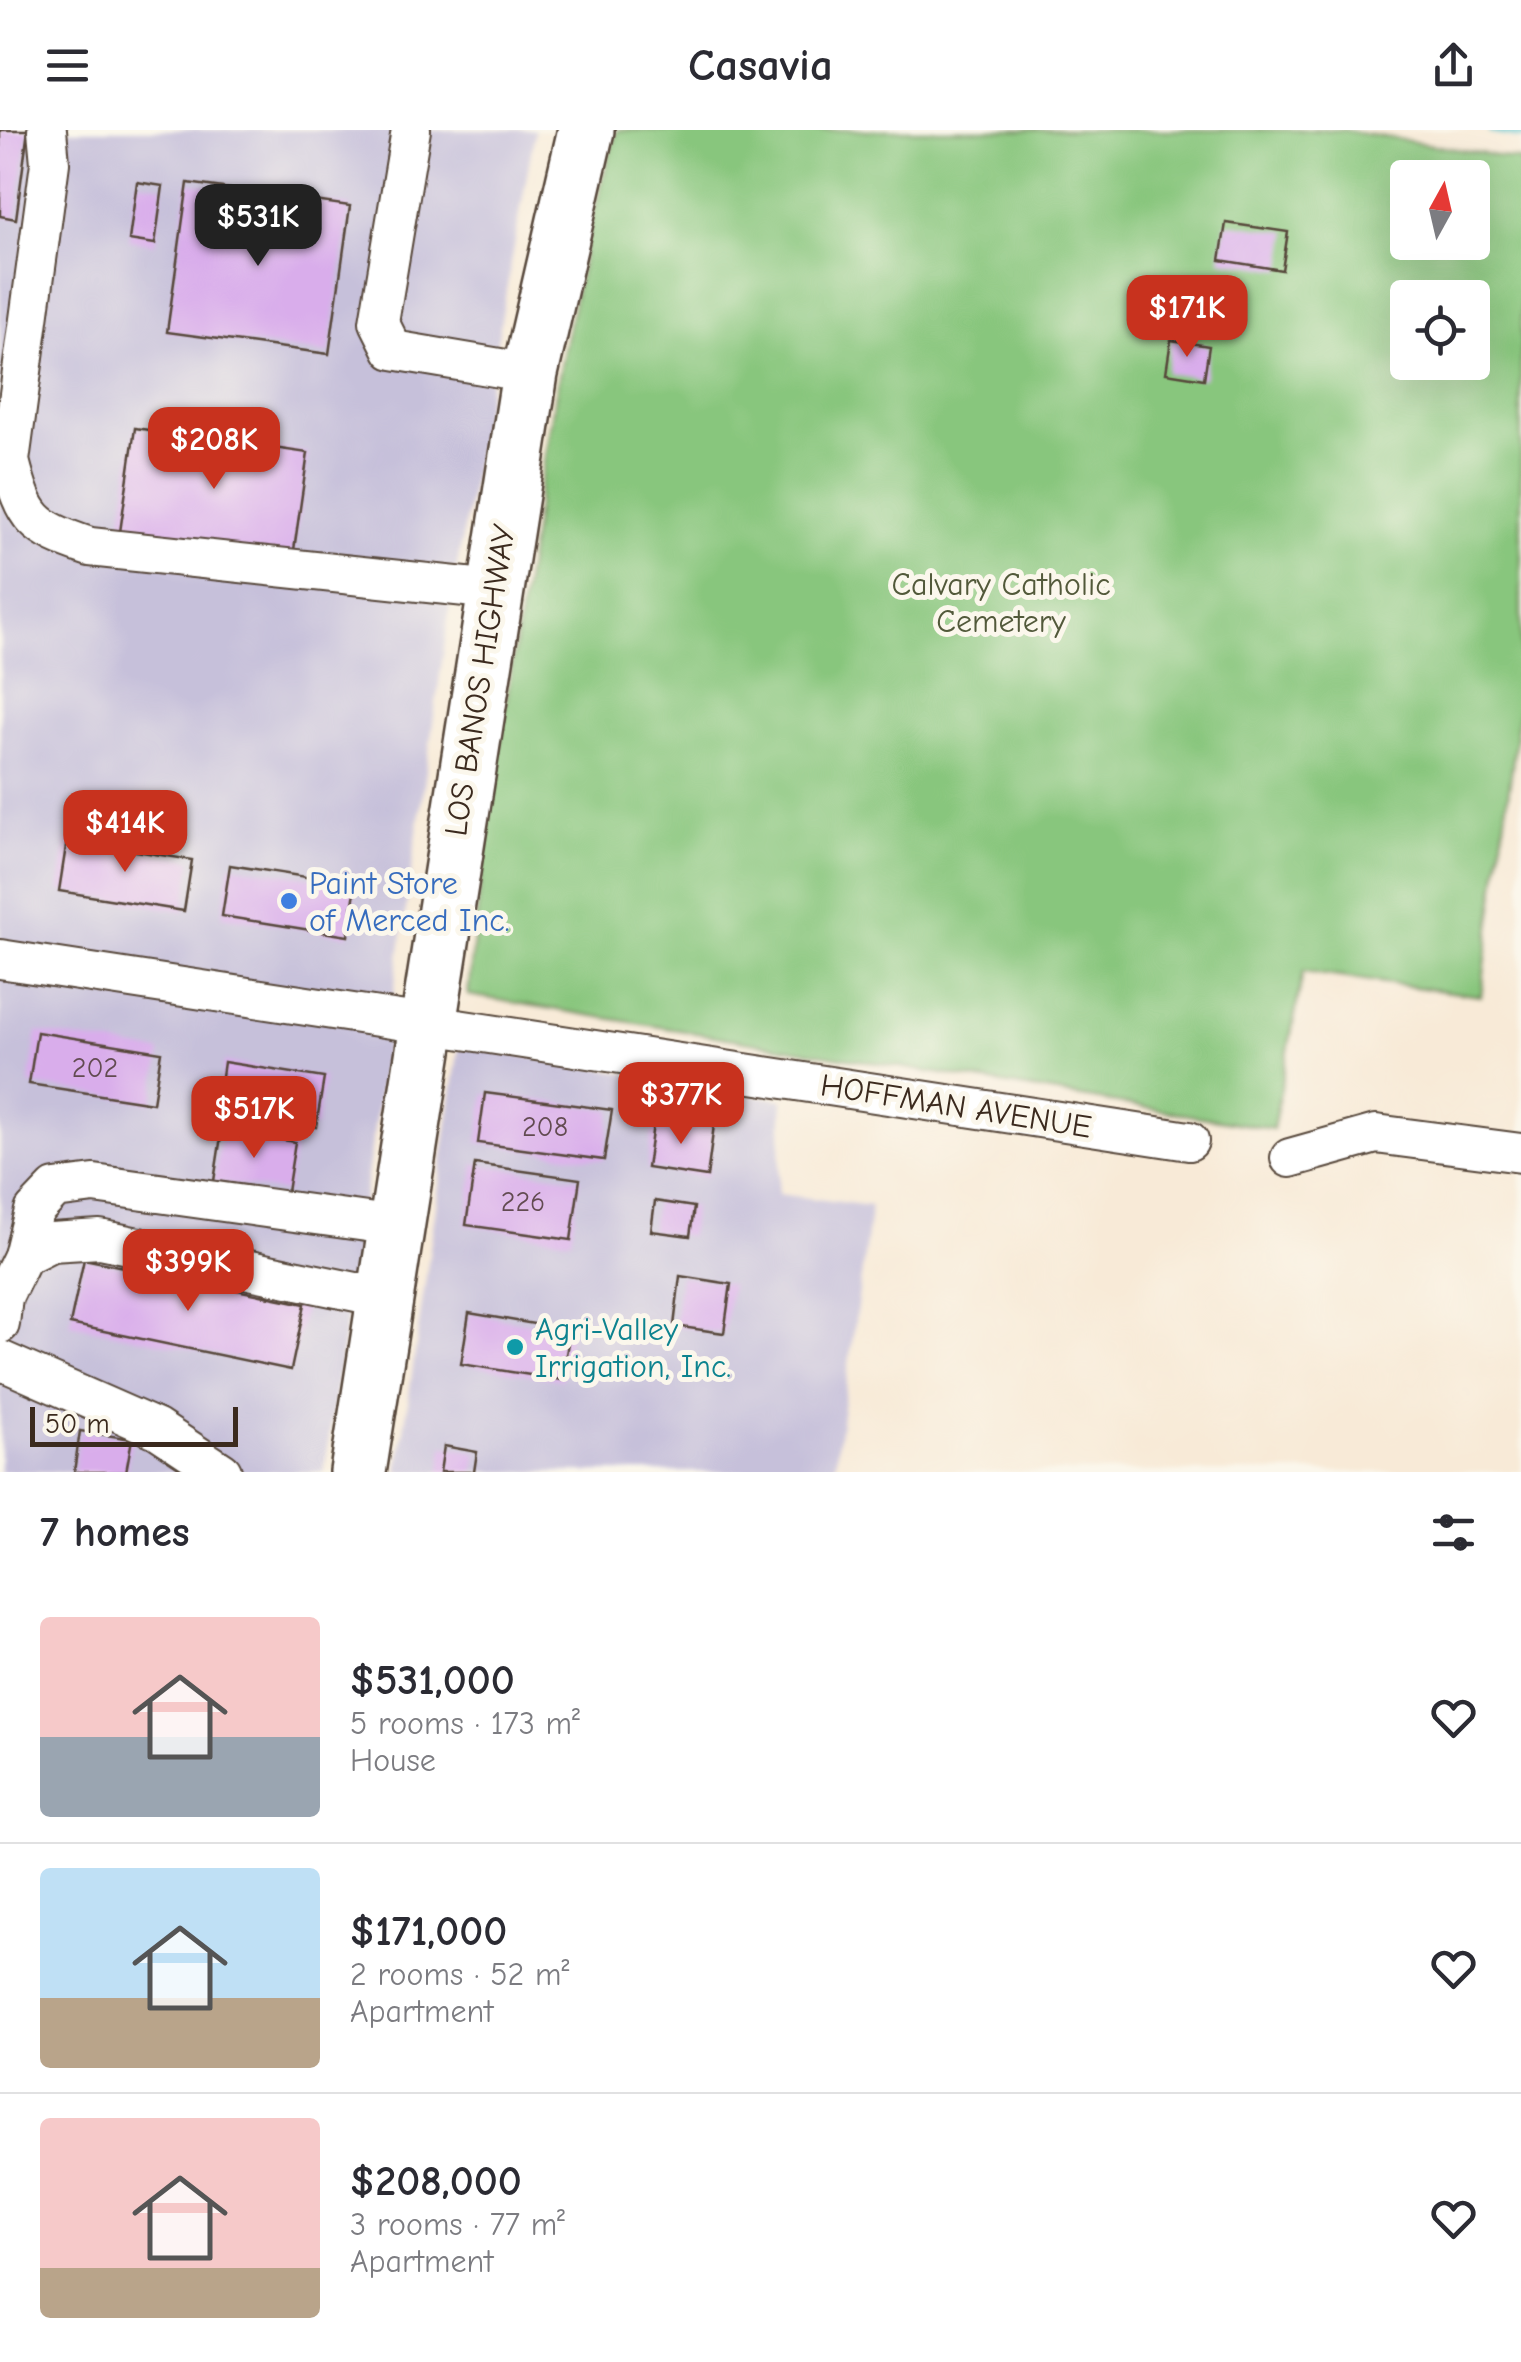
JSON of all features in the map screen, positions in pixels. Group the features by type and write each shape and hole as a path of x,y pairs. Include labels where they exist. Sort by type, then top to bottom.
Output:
{"highway":[{"name":"LOS BANOS HIGHWAY","path":"358,1472 530,373 586,130"}],"street":[{"path":"47,130 50,164 10,461 20,501 46,532 90,547 494,590"},
{"path":"411,130 380,322 392,350 530,373"},
{"name":"HOFFMAN AVENUE","path":"0,959 1189,1142"},
{"path":"1290,1158 1376,1134 1521,1153"},
{"path":"0,1324 3,1297 23,1256 34,1211 55,1188 94,1184 396,1226"},
{"path":"23,1256 51,1242 100,1240 385,1298"},
{"path":"0,1360 157,1429 222,1472"}],"shaded area":[{"path":"0,130 535,130 451,600 324,1472 0,1472"},
{"path":"459,1045 783,1100 778,1194 871,1206 834,1472 398,1472"}],"green space":[{"name":"Calvary Catholic Cemetery","path":"617,130 1344,130 1521,160 1521,700 1481,996 1303,972 1273,1129 468,995 494,785 544,463 575,295"}],"building":[{"path":"0,130 28,130 16,219 0,216"},
{"path":"137,182 163,186 155,244 129,240"},
{"path":"188,183 350,206 329,354 167,332"},
{"path":"1226,223 1288,232 1282,270 1220,260"},
{"path":"1171,340 1209,346 1204,379 1166,373"},
{"path":"135,428 308,453 293,557 120,532"},
{"path":"67,840 192,860 184,911 59,891"},
{"name":"Paint Store of Merced Inc.","path":"230,865 356,885 348,936 222,916"},
{"path":"37,1032 161,1052 153,1103 29,1084"},
{"path":"224,1062 324,1078 316,1127 217,1111"},
{"path":"485,1093 612,1110 604,1160 478,1143"},
{"path":"654,1117 714,1125 707,1177 647,1168"},
{"path":"222,1130 295,1142 287,1192 214,1181"},
{"path":"475,1164 580,1179 571,1240 466,1225"},
{"path":"655,1201 694,1207 690,1236 651,1231"},
{"path":"84,1259 305,1304 291,1370 70,1324"},
{"path":"680,1276 731,1284 724,1333 674,1326"},
{"name":"Agri-Valley Irrigation, Inc.","path":"469,1313 570,1330 562,1380 461,1364"},
{"path":"80,1431 132,1439 126,1472 74,1472"},
{"path":"444,1446 477,1452 474,1472 440,1472"}],"waterway":[{"path":"1492,130 1521,135"}],"place":[{"name":"Paint Store of Merced Inc.","path":"289,901"},
{"name":"Agri-Valley Irrigation, Inc.","path":"515,1347"}]}
